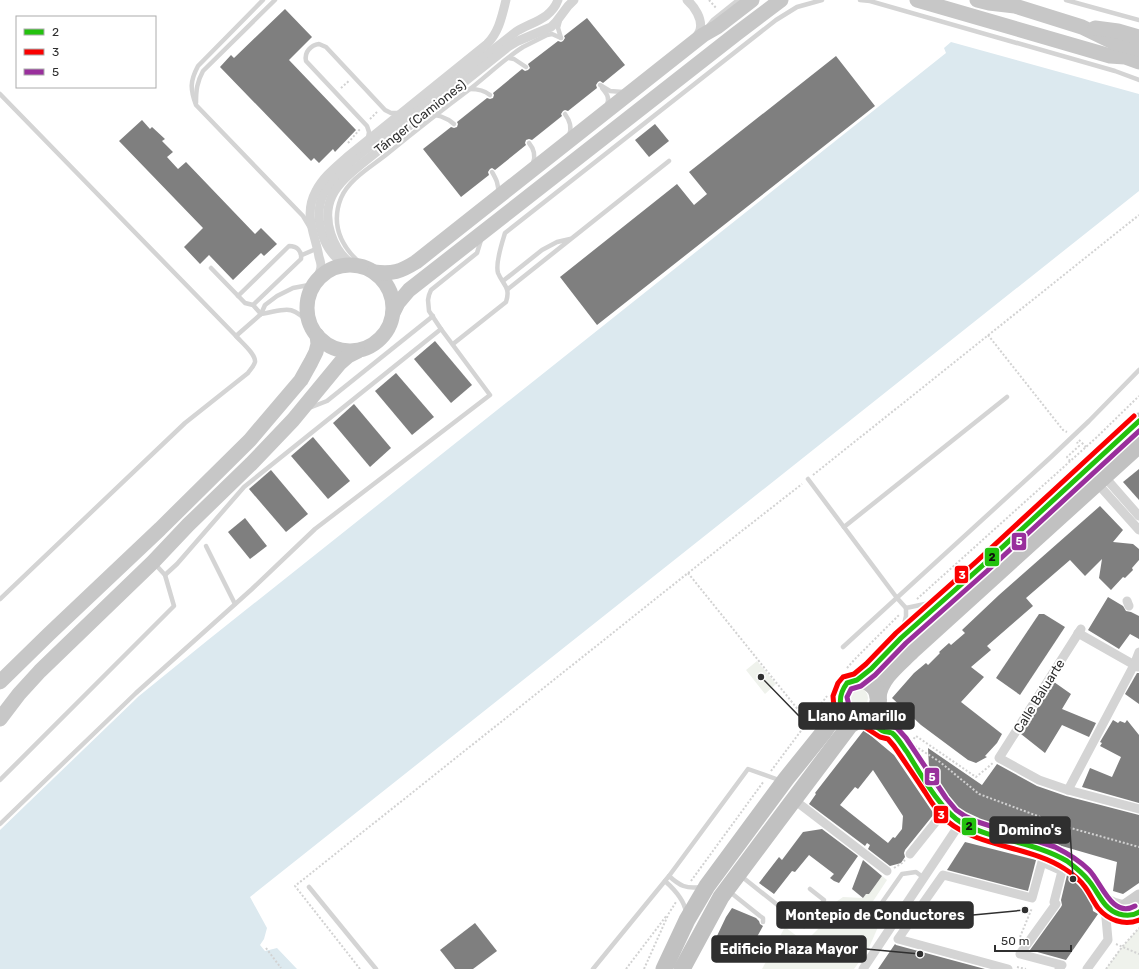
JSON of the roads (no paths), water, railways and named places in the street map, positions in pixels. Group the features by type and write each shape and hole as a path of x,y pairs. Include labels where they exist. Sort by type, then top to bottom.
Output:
{"highway":[{"path":"664,969 687,920 709,883 786,778 823,732 840,706 840,696 847,683 857,680 871,669 901,638 982,566 1139,421"},
{"path":"682,969 721,897 793,799 850,724 870,715 874,711 878,700 878,691 885,679 912,651 1139,445"},
{"path":"857,680 871,684 877,692 878,700"},
{"path":"840,706 846,714 851,717 862,718"}],"main road":[{"path":"0,682 160,529 250,440 301,380 316,352 318,344 308,317 307,307 309,294 315,282 325,272 332,268 360,268 392,273 404,269 416,262 698,38 717,27 752,0"},
{"path":"0,719 19,694 40,671 153,562 188,525 251,464 300,411 340,363 348,356 373,345 384,335 398,303 409,290 781,0"},
{"path":"917,0 1110,56 1126,57 1139,62"},
{"path":"977,0 989,3 1010,3 1082,27 1115,43 1139,49"},
{"path":"1082,27 1118,31 1139,37"},
{"path":"1110,56 1123,64 1139,70"},
{"path":"360,268 382,280 392,297 393,313"},
{"path":"313,329 328,346 350,352 358,351"},
{"path":"1126,905 1139,896"}],"street":[{"path":"315,282 321,266 318,248 310,222 312,198 316,190 329,174 347,157 487,44 501,22 506,0"},
{"path":"360,268 340,262 330,252 326,244 320,225 319,215 320,205 324,194 332,181 359,156 517,31 546,17 558,0"},
{"name":"Tánger (Camiones)","path":"360,268 347,260 341,253 330,232 328,207 338,186 364,162 508,47 518,40 551,26 574,0"},
{"path":"687,0 697,12 701,22 701,29 698,38"},
{"path":"1093,464 1101,480 1139,530"},
{"path":"1101,480 1139,516"},
{"name":"Calle Baluarte","path":"1068,790 1039,780 999,758 1079,631 1136,666"},
{"path":"1139,652 1136,666 1068,790 1139,809"},
{"path":"878,700 880,713 891,726 892,734"},
{"path":"862,718 870,721 883,731 892,734 900,742 940,802 961,822 975,829 1058,857 1080,871 1112,902 1126,905"},
{"path":"793,799 887,871"},
{"path":"910,854 946,809"},
{"path":"863,969 961,822"},
{"path":"1008,969 898,940 943,875 1032,898 1042,862 1062,871 1054,902 1056,904 1020,954 1062,965 1059,969"},
{"path":"1092,884 1105,907 1116,914 1130,916 1138,913"},
{"path":"1087,969 1108,940 1105,907"}],"lane":[{"path":"263,0 198,66 193,75 191,85 192,95 196,105 303,216 313,234"},
{"path":"196,105 196,90 203,71 275,0"},
{"path":"698,38 713,20 738,0"},
{"path":"453,344 506,302 508,297 508,289 498,273 498,263 503,238 510,229 776,20 797,7 822,0"},
{"path":"860,0 1115,71 1139,80"},
{"path":"1066,0 1139,20"},
{"path":"360,268 338,231 337,217 342,197 352,182 435,115 522,48 547,35 552,34 562,38 558,28 563,14"},
{"path":"537,40 551,26"},
{"path":"364,143 369,132 367,126 306,61 305,58 307,51 313,46 319,44 326,47 385,110 394,114 404,112"},
{"path":"509,58 514,58 526,66"},
{"path":"605,112 609,101 600,85 610,91 619,93 630,92"},
{"path":"470,88 480,90 490,95"},
{"path":"0,94 255,357 254,364 248,373 185,423 0,599"},
{"path":"424,114 448,118 454,124"},
{"path":"565,114 570,120 571,131 566,142"},
{"path":"529,142 534,149 534,161 529,173"},
{"path":"508,289 669,161"},
{"path":"492,172 498,182 499,187 498,193 494,200"},
{"path":"0,824 136,693 252,589 315,529 490,395 441,329 429,311 428,306 431,290 477,253 482,232"},
{"path":"503,281 542,250 557,242 571,238"},
{"path":"238,296 289,246 299,249 302,255"},
{"path":"253,305 301,259 302,255 318,248"},
{"path":"211,268 245,303 253,305 261,314"},
{"path":"236,336 261,314 265,305 277,296 293,288 315,282"},
{"path":"261,314 286,309 293,310 300,313 313,329"},
{"path":"300,411 318,406 327,401 433,316"},
{"path":"165,575 177,564 244,487 441,329"},
{"path":"844,647 1074,436 1139,370"},
{"path":"844,527 1007,397"},
{"path":"808,479 906,608 906,616 901,638"},
{"path":"206,546 235,604"},
{"path":"0,780 174,606 165,575 153,562"},
{"path":"906,608 925,604 957,588"},
{"path":"593,969 669,876 748,769 779,780 786,778"},
{"path":"881,904 902,874 916,872 924,878"},
{"path":"738,874 804,926 824,900 810,888"},
{"path":"669,876 675,882 686,888 692,889 709,883"},
{"path":"665,881 680,897 685,907 687,920"},
{"path":"309,887 376,969"},
{"path":"727,889 763,918 763,922"}],"place":[{"name":"Llano Amarillo","path":"761,677"},
{"name":"Domino's","path":"1073,879"},
{"name":"Montepio de Conductores","path":"1025,910"},
{"name":"Edificio Plaza Mayor","path":"920,954"}]}
